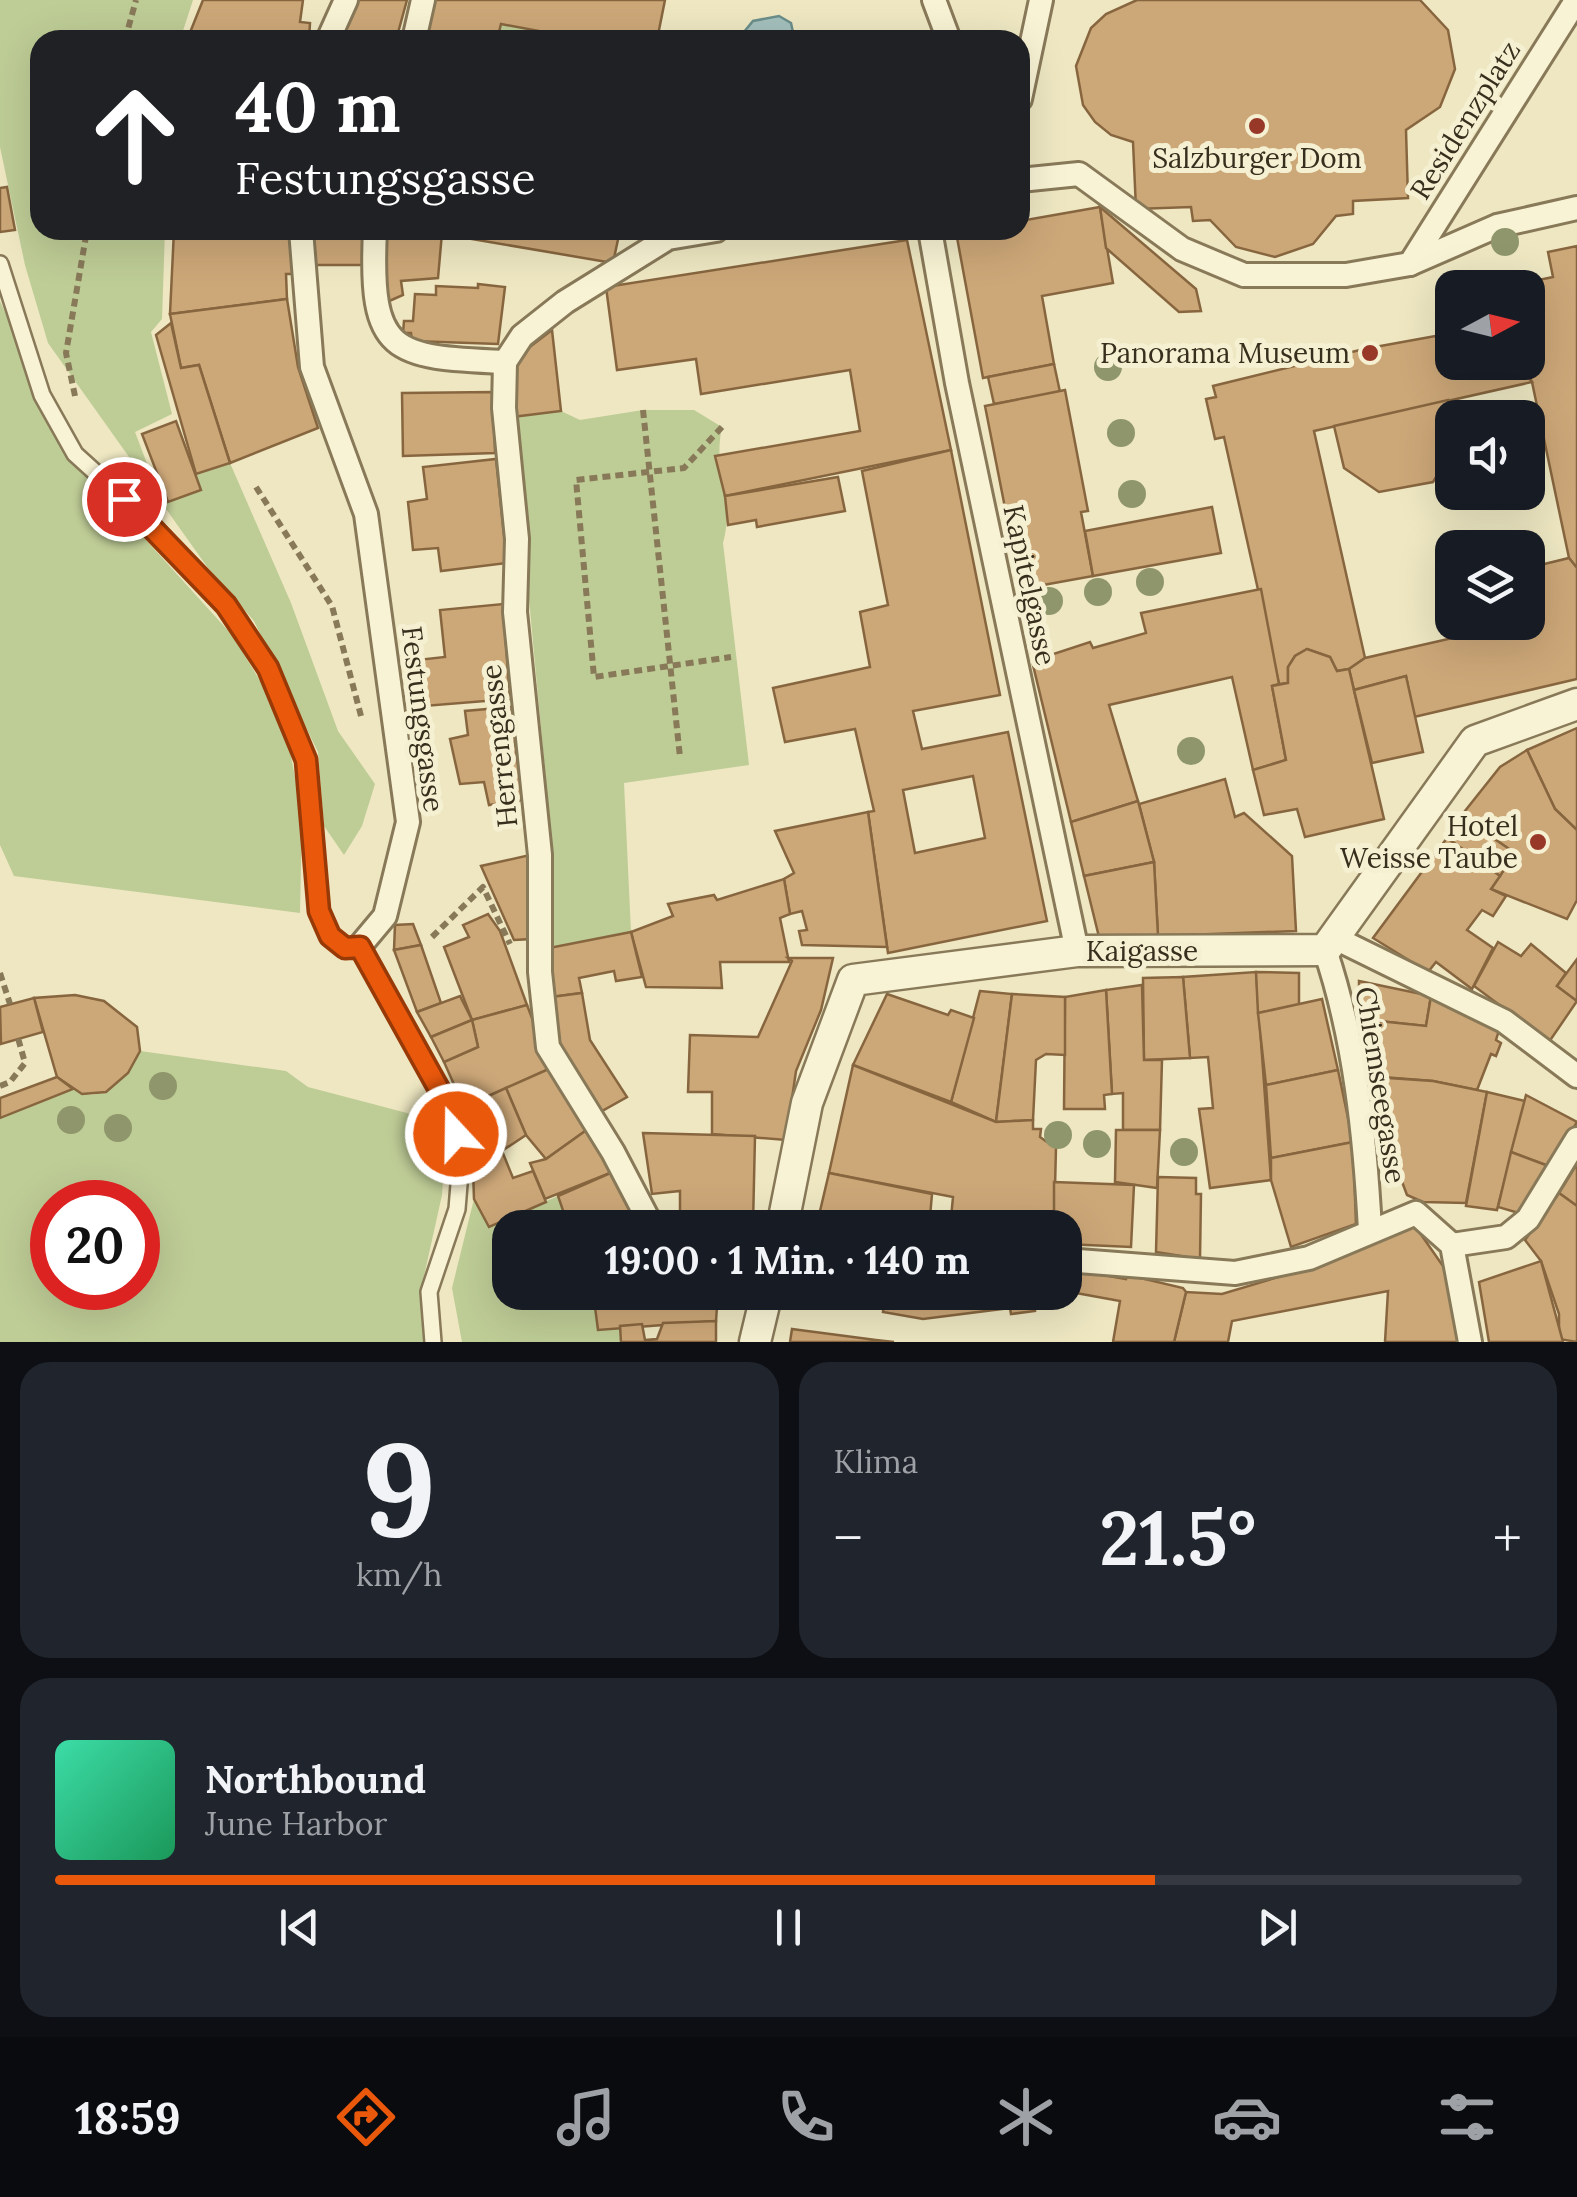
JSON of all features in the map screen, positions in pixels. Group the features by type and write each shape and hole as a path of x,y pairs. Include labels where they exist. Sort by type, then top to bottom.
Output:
{"street":[{"path":"332,30 346,0"},
{"path":"416,30 423,0"},
{"path":"934,0 945,30"},
{"path":"1030,52 1041,0"},
{"name":"Residenzplatz","path":"1410,264 1572,6"},
{"path":"1030,179 1079,174 1182,248 1244,275 1346,275 1410,264 1497,226 1577,208"},
{"name":"Festungsgasse","path":"303,240 312,366 366,514 408,822 384,916 360,947"},
{"path":"375,240 378,307 397,346 415,356 505,362 522,336 665,240"},
{"name":"Kapitelgasse","path":"931,240 947,385 1077,950"},
{"name":"Herrengasse","path":"505,362 504,408 517,538 515,612 540,855 540,972 548,1047 613,1152 643,1210"},
{"path":"1577,704 1475,742 1330,944 1504,1021 1577,1076"},
{"name":"Kaigasse","path":"786,1210 807,1103 853,980 1077,950 1330,944"},
{"name":"Chiemseegasse","path":"1330,944 1366,1145 1370,1230"},
{"path":"1452,1244 1506,1237 1528,1219 1577,1139"},
{"path":"1082,1261 1236,1273 1309,1258 1416,1213 1452,1244 1464,1291 1470,1342"},
{"path":"754,1342 762,1310"}],"lane":[{"path":"0,264 42,395 75,454 149,521 226,605 268,668 306,760 319,911 330,936 345,948 360,947 450,1109 461,1160 457,1210 429,1292 433,1342"}],"path":[{"path":"128,30 136,0"},
{"path":"77,407 66,353 85,240"},
{"path":"643,410 680,757"},
{"path":"722,427 684,468 576,480 594,677 731,657"},
{"path":"256,487 332,606 362,718"},
{"path":"432,938 483,887 509,943"},
{"path":"0,973 10,1004"},
{"path":"0,1086 10,1082 24,1063 18,1038"}],"green space":[{"path":"0,0 193,0 183,30 30,30 30,240 165,240 162,319 151,332 172,414 135,432 154,482 168,502 201,490 196,474 230,463 291,603 338,731 375,784 362,826 344,855 324,826 318,752 254,621 208,568 48,343 25,265 0,147"},
{"path":"501,24 532,30 500,30"},
{"path":"0,301 69,455 232,635 284,720 302,814 300,913 14,876 0,845"},
{"path":"643,410 694,410 722,427 720,459 726,514 723,543 749,765 624,783 631,932 549,948 551,835 512,417 561,411 580,420"},
{"path":"140,1051 286,1071 308,1087 426,1118 445,1147 442,1195 422,1285 428,1342 0,1342 0,1118 73,1089 85,1094 105,1092 122,1079"},
{"path":"558,1196 563,1210 526,1210"},
{"path":"474,1199 489,1226 492,1225 492,1310 595,1310 598,1329 620,1326 621,1342 462,1342 452,1288"}],"water":[{"path":"779,16 791,23 792,30 746,30 753,21"}],"building":[{"path":"203,0 303,0 300,22 310,23 310,30 191,30"},
{"path":"357,0 407,0 399,30 344,30"},
{"path":"434,0 665,0 659,30 533,30 501,24 500,30 426,30"},
{"name":"Salzburger Dom","path":"1137,0 1420,0 1448,30 1455,69 1440,107 1406,130 1408,198 1353,201 1353,214 1336,216 1313,244 1275,257 1236,247 1210,220 1193,221 1191,207 1136,209 1133,142 1111,135 1095,122 1083,105 1076,66 1091,28 1106,14"},
{"path":"7,187 15,230 0,232 0,188"},
{"path":"1100,207 1113,283 1042,296 1054,364 983,378 957,240 1030,240 1030,219"},
{"path":"1100,207 1196,289 1201,311 1179,312 1106,248"},
{"path":"174,240 293,240 293,274 286,274 287,299 170,314"},
{"path":"312,240 367,240 366,265 313,265"},
{"path":"385,240 441,240 438,278 401,281 403,295 387,302"},
{"path":"478,240 618,240 613,263"},
{"path":"907,240 951,450 725,496 715,456 860,431 850,370 701,394 696,359 617,370 606,287"},
{"path":"1577,246 1577,568 1569,558 1545,444 1545,400 1536,400 1531,380 1545,380 1545,279 1553,277 1548,252"},
{"path":"478,284 505,287 498,344 412,341 411,333 403,333 404,321 413,321 415,294 436,295 436,286 478,288"},
{"path":"287,299 298,367 318,428 230,463 199,365 181,368 170,314"},
{"path":"171,323 181,368 199,365 230,463 196,474 156,335"},
{"path":"552,330 561,411 512,417 514,359"},
{"path":"1435,336 1435,380 1532,382 1452,400 1435,400 1435,404 1314,431 1365,658 1349,669 1337,671 1330,657 1307,649 1295,656 1288,667 1288,683 1279,684 1224,437 1215,439 1206,399 1216,397 1213,386"},
{"path":"1054,364 1060,392 994,404 988,377"},
{"path":"1065,390 1088,511 1081,512 1093,576 1021,589 985,406"},
{"path":"494,392 495,453 403,456 402,393"},
{"path":"1435,403 1435,479 1379,492 1344,468 1334,426"},
{"path":"176,421 201,490 168,502 142,434"},
{"path":"951,450 1000,695 913,711 922,749 1008,732 1047,921 888,953 868,812 874,811 855,729 785,742 773,688 870,667 860,612 888,605 862,471","holes":["973,776 985,838 915,853 903,790"]},
{"path":"496,459 507,563 441,571 438,548 413,550 408,502 427,499 423,467"},
{"path":"838,477 845,511 757,527 756,520 728,525 725,496"},
{"path":"1212,507 1221,553 1093,576 1085,531"},
{"path":"1569,558 1577,568 1577,679 1414,717 1406,676 1354,690 1349,669 1365,658 1444,640 1545,640 1545,564"},
{"path":"1261,589 1279,684 1272,686 1286,760 1253,770 1232,677 1109,705 1138,801 1071,822 1032,661 1090,642 1093,648 1146,633 1141,613"},
{"path":"503,604 510,699 412,707 408,661 445,657 440,610"},
{"path":"1307,649 1330,657 1337,671 1349,669 1384,819 1305,837 1297,809 1264,815 1253,770 1286,760 1272,686 1288,683 1288,667 1295,656"},
{"path":"1406,676 1423,752 1372,763 1354,690"},
{"path":"510,707 523,800 489,805 484,782 460,784 450,739 468,735 465,711"},
{"path":"1577,728 1577,830 1555,809 1527,750"},
{"name":"Hotel Weisse Taube","path":"1527,750 1555,809 1577,830 1577,900 1567,919 1491,889 1515,853 1461,816 1500,767"},
{"path":"1225,779 1235,817 1244,813 1292,856 1296,931 1158,936 1154,862 1139,804"},
{"path":"1138,801 1154,862 1084,876 1071,822"},
{"path":"868,812 887,947 802,945 799,931 807,930 802,911 790,914 784,879 794,873 775,831"},
{"path":"1461,816 1515,853 1500,876 1446,837"},
{"path":"1447,838 1500,876 1491,889 1506,896 1493,916 1482,910 1467,930 1493,948 1472,989 1436,962 1428,972 1373,938"},
{"path":"530,855 532,939 514,940 481,866"},
{"path":"1154,862 1158,936 1099,937 1084,876"},
{"path":"784,879 790,914 780,918 789,962 720,962 722,988 646,987 631,932 673,916 668,904 714,895 717,900"},
{"path":"488,914 500,931 527,1005 472,1020 444,947 469,937 463,925"},
{"path":"413,924 421,945 394,950 395,925"},
{"path":"631,932 642,977 616,981 614,971 579,978 582,993 551,997 549,948"},
{"path":"1498,942 1521,956 1531,944 1566,973 1557,986 1577,1001 1549,1042 1474,986"},
{"path":"421,945 441,1003 417,1012 394,950"},
{"path":"788,958 833,958 821,1010 796,1071 786,1140 712,1134 712,1092 688,1092 690,1035 758,1037 792,961"},
{"path":"1577,959 1577,1001 1557,986"},
{"path":"1256,972 1271,1180 1210,1188 1199,1109 1213,1108 1208,1057 1190,1058 1183,977"},
{"path":"1256,972 1299,973 1299,1005 1258,1013"},
{"path":"1183,977 1190,1058 1144,1060 1143,978"},
{"path":"1359,981 1431,996 1426,1026 1359,1019"},
{"path":"1142,985 1144,1060 1162,1060 1160,1130 1123,1130 1123,1093 1112,1094 1106,990"},
{"path":"1106,990 1112,1094 1104,1095 1105,1109 1064,1109 1065,997"},
{"path":"980,991 1012,994 996,1122 951,1102"},
{"path":"582,993 590,1040 627,1097 602,1111 558,1042 551,997"},
{"path":"887,994 948,1015 951,1010 974,1018 951,1102 853,1065"},
{"path":"1012,994 1065,997 1065,1055 1046,1054 1036,1060 1033,1120 996,1122"},
{"path":"75,995 104,1001 137,1027 140,1051 128,1073 106,1092 82,1094 57,1077 34,998"},
{"path":"460,996 472,1020 431,1037 417,1012"},
{"path":"1431,996 1500,1027 1496,1040 1501,1043 1496,1056 1491,1054 1477,1090 1433,1081 1369,1076 1359,1019 1426,1026"},
{"path":"34,998 43,1032 1,1044 0,1007"},
{"path":"1322,999 1338,1070 1266,1085 1258,1013"},
{"path":"527,1005 551,1068 464,1107 444,1062 478,1047 472,1020"},
{"path":"472,1020 478,1047 444,1062 431,1037"},
{"path":"853,1065 996,1122 1033,1120 1033,1129 1041,1129 1040,1137 1047,1142 1051,1139 1056,1147 1054,1210 952,1210 953,1197 829,1173"},
{"path":"551,1068 588,1129 546,1159 526,1135 506,1088"},
{"path":"1338,1070 1353,1142 1271,1158 1266,1085"},
{"path":"57,1077 73,1089 0,1118 0,1098"},
{"path":"1373,1077 1433,1081 1487,1092 1466,1203 1423,1202 1407,1195 1384,1134"},
{"path":"506,1088 526,1135 473,1170 464,1107"},
{"path":"1487,1092 1525,1101 1497,1210 1466,1206"},
{"path":"1526,1095 1577,1122 1551,1167 1511,1152"},
{"path":"588,1129 615,1171 545,1199 530,1163 546,1159"},
{"path":"1116,1130 1160,1130 1157,1188 1115,1182"},
{"path":"643,1133 755,1136 753,1210 680,1210 680,1191 652,1194"},
{"path":"1353,1142 1356,1224 1291,1247 1271,1180 1271,1158"},
{"path":"502,1151 513,1178 533,1171 546,1202 528,1210 492,1210 489,1227 474,1199 473,1170"},
{"path":"1511,1152 1551,1167 1522,1214 1498,1207"},
{"path":"1577,1164 1577,1206 1559,1193"},
{"path":"615,1171 631,1210 563,1210 558,1196"},
{"path":"829,1173 932,1194 931,1210 820,1210"},
{"path":"1158,1177 1196,1178 1196,1194 1201,1194 1200,1259 1156,1252"},
{"path":"1054,1182 1134,1185 1131,1247 1082,1245 1082,1210 1054,1210"},
{"path":"1559,1193 1577,1206 1577,1342 1559,1339 1559,1314 1541,1261 1525,1240"},
{"path":"1413,1223 1443,1266 1455,1302 1458,1342 1385,1342 1388,1291 1232,1321 1228,1342 1174,1342 1186,1292 1222,1294 1325,1263"},
{"path":"1541,1261 1563,1342 1489,1342 1479,1282"},
{"path":"1082,1271 1126,1279 1128,1275 1183,1288 1186,1292 1174,1342 1113,1342 1120,1301 1082,1294"},
{"path":"595,1310 717,1310 716,1321 598,1330"},
{"path":"883,1310 994,1310 923,1319"},
{"path":"716,1321 716,1342 621,1342 620,1326 642,1324 645,1340 657,1339 663,1323"},
{"path":"792,1329 876,1340 894,1342 790,1342"}],"place":[{"name":"Salzburger Dom","path":"1257,126"},
{"name":"Panorama Museum","path":"1370,353"},
{"name":"Hotel Weisse Taube","path":"1538,842"}],"route":[{"path":"124,499 226,605 268,668 306,760 319,911 330,936 345,948 360,947 450,1109 456,1134"}]}
